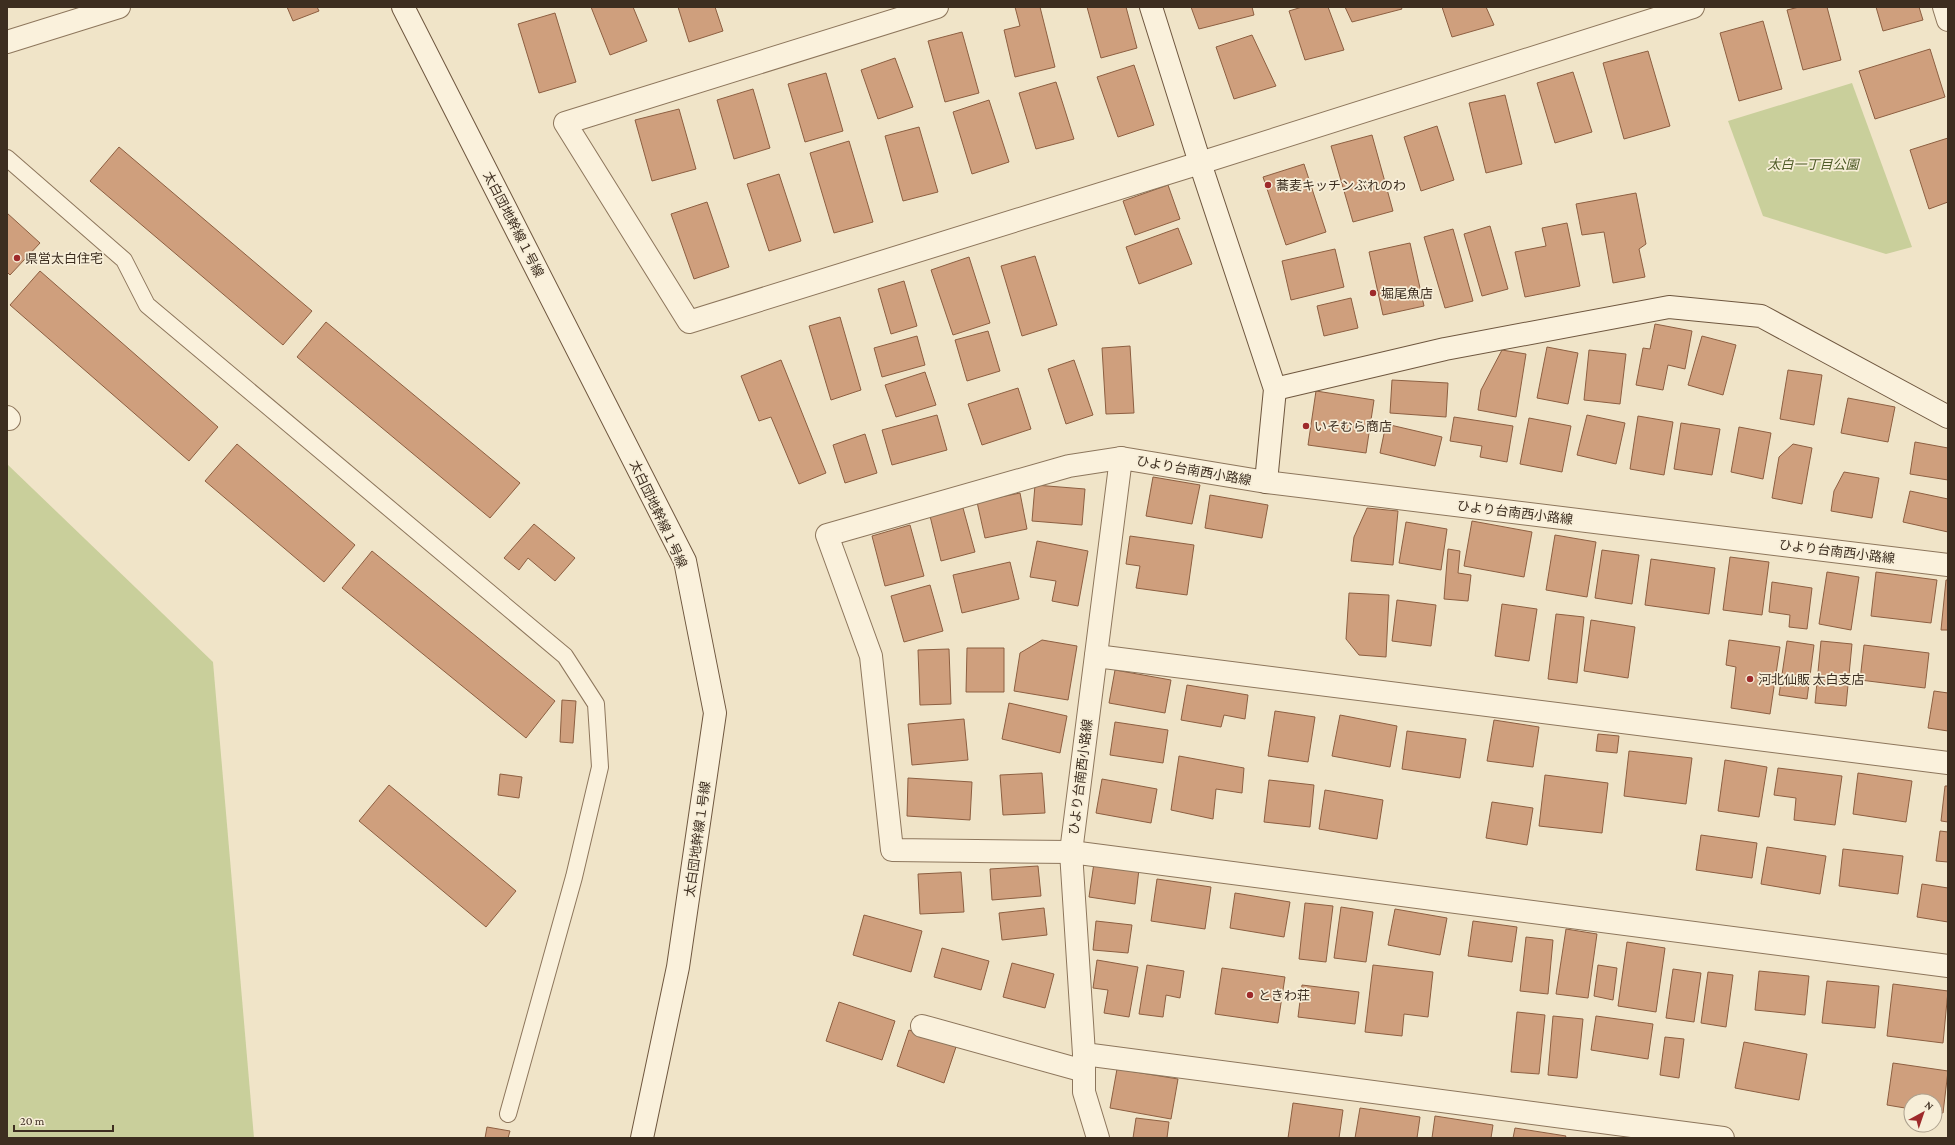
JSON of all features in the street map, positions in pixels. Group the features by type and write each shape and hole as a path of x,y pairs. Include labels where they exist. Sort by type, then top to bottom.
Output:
{"street":[{"path":"7,42 119,7"},
{"name":"太白団地幹線１号線","path":"403,7 685,561 715,713 678,967 642,1138"},
{"path":"937,7 565,123 689,322 1200,163 1693,7"},
{"path":"1151,7 1200,163 1276,389 1266,482"},
{"path":"1944,7 1948,20"},
{"path":"1276,389 1445,349 1669,307 1761,316 1948,417"},
{"path":"1120,458 1069,466 827,535 871,656 892,850 1070,852 1948,966"},
{"name":"ひより台南西小路線","path":"1098,1138 1084,1092 1084,1062 1070,852 1120,458 1266,482 1948,565"},
{"path":"1096,656 1948,762"},
{"path":"922,1026 1084,1062 1723,1138"}],"lane":[{"path":"7,158 124,260 147,305 565,656 596,704 600,767 574,877 508,1114"}],"green space":[{"name":"太白一丁目公園","path":"1852,83 1912,247 1886,254 1763,216 1728,121"},
{"path":"7,464 213,662 254,1138 7,1138"}],"building":[{"path":"287,7 317,7 319,11 293,21"},
{"path":"591,7 633,7 647,41 610,55"},
{"path":"678,7 715,7 723,31 689,42"},
{"path":"1015,7 1040,7 1055,67 1015,77 1004,30 1020,26"},
{"path":"1087,7 1126,7 1137,48 1101,58"},
{"path":"1191,7 1252,7 1254,15 1199,29"},
{"path":"1302,7 1328,7 1344,50 1305,60 1289,11"},
{"path":"1345,7 1401,7 1402,9 1352,22"},
{"path":"1442,7 1486,7 1494,25 1452,37"},
{"path":"1799,7 1827,7 1841,60 1803,70 1787,10"},
{"path":"1876,7 1919,7 1923,20 1883,31"},
{"path":"555,13 576,82 539,93 518,24"},
{"path":"1763,21 1782,89 1739,101 1720,33"},
{"path":"962,32 979,93 945,102 928,41"},
{"path":"1252,35 1276,86 1234,99 1216,47"},
{"path":"1930,49 1945,97 1875,119 1859,71"},
{"path":"1648,51 1670,126 1624,139 1603,63"},
{"path":"895,58 913,107 878,119 861,70"},
{"path":"1134,65 1154,125 1118,137 1097,77"},
{"path":"1573,72 1592,132 1555,143 1537,83"},
{"path":"826,73 843,131 805,142 788,84"},
{"path":"1056,82 1074,139 1036,149 1019,93"},
{"path":"753,89 770,148 734,159 717,100"},
{"path":"1505,95 1522,164 1486,173 1469,103"},
{"path":"989,100 1009,162 972,174 953,112"},
{"path":"679,109 696,169 652,181 635,120"},
{"path":"1437,126 1454,180 1421,191 1404,137"},
{"path":"919,127 938,192 903,201 885,136"},
{"path":"1372,135 1393,211 1353,222 1331,146"},
{"path":"1948,138 1948,202 1929,209 1910,150"},
{"path":"849,141 873,222 834,233 810,153"},
{"path":"119,147 312,311 283,345 90,181"},
{"path":"1304,164 1326,232 1286,245 1263,177"},
{"path":"779,174 801,241 769,251 747,184"},
{"path":"1168,185 1180,219 1135,235 1123,201"},
{"path":"1636,193 1646,244 1639,249 1645,277 1613,283 1604,232 1582,235 1576,204"},
{"path":"707,202 729,267 694,279 671,214"},
{"name":"県営太白住宅","path":"7,213 40,243 10,275 7,272"},
{"path":"1567,223 1580,286 1525,297 1515,252 1546,246 1542,228"},
{"path":"1490,226 1508,289 1482,296 1464,234"},
{"path":"1178,228 1192,264 1139,284 1126,247"},
{"path":"1453,229 1473,301 1445,308 1424,237"},
{"path":"1410,243 1424,306 1383,315 1369,252"},
{"path":"1335,249 1344,287 1291,300 1282,261"},
{"path":"1035,256 1057,325 1022,336 1001,266"},
{"path":"969,257 990,323 953,335 931,270"},
{"path":"40,271 218,427 189,461 10,305"},
{"path":"904,281 917,326 891,334 878,289"},
{"path":"1351,298 1358,328 1324,336 1317,306"},
{"path":"840,317 861,390 831,400 809,326"},
{"path":"326,322 520,483 490,518 297,357"},
{"path":"1655,324 1692,331 1685,369 1668,365 1663,390 1636,385 1643,348 1650,349"},
{"path":"988,331 1000,371 967,381 955,340"},
{"path":"917,336 925,365 882,377 874,348"},
{"path":"1702,336 1736,345 1723,395 1688,385"},
{"path":"1130,346 1134,413 1106,414 1102,348"},
{"path":"1547,347 1578,353 1568,404 1537,398"},
{"path":"1502,350 1526,354 1516,417 1478,410 1481,390"},
{"path":"1589,350 1626,354 1620,404 1584,400"},
{"path":"781,360 826,473 799,484 771,417 759,421 741,376"},
{"path":"1074,360 1093,415 1066,424 1048,369"},
{"path":"1788,370 1822,375 1814,425 1780,419"},
{"path":"925,372 936,405 896,417 885,385"},
{"path":"1392,380 1448,383 1446,417 1390,413"},
{"path":"1018,388 1031,429 982,445 968,404"},
{"path":"1316,391 1374,400 1366,453 1308,445"},
{"path":"1848,398 1895,407 1888,442 1841,433"},
{"path":"937,415 947,450 892,465 882,430"},
{"path":"1587,415 1625,423 1616,464 1577,455"},
{"path":"1638,416 1673,422 1664,475 1630,469"},
{"path":"1454,417 1513,426 1507,462 1480,457 1482,446 1450,441"},
{"path":"1529,418 1571,426 1562,472 1520,464"},
{"path":"1681,423 1720,429 1712,475 1674,469"},
{"path":"1386,424 1442,437 1435,466 1380,453"},
{"path":"1739,427 1771,433 1763,479 1731,472"},
{"path":"865,434 877,473 845,483 833,445"},
{"path":"1915,442 1948,448 1948,480 1910,474"},
{"path":"237,444 355,545 324,582 205,481"},
{"path":"1793,444 1812,448 1802,504 1772,498 1779,457"},
{"path":"1844,472 1879,478 1872,518 1831,511 1834,491"},
{"path":"1153,477 1200,485 1192,524 1146,516"},
{"path":"1035,485 1085,489 1082,525 1032,521"},
{"path":"1910,491 1948,499 1948,532 1903,522"},
{"path":"1020,493 1027,529 985,538 977,502"},
{"path":"1210,495 1268,505 1262,538 1205,528"},
{"path":"963,508 975,552 941,561 930,516"},
{"path":"1367,508 1398,511 1393,565 1351,561 1354,537"},
{"path":"1472,521 1532,532 1524,577 1464,566"},
{"path":"1406,522 1447,529 1441,570 1399,563"},
{"path":"534,524 575,558 555,581 528,558 519,570 504,558"},
{"path":"910,525 924,576 885,586 872,536"},
{"path":"1555,535 1596,542 1587,597 1546,590"},
{"path":"1130,536 1194,545 1187,595 1136,588 1140,566 1126,564"},
{"path":"1037,541 1088,551 1078,606 1052,601 1056,581 1030,577"},
{"path":"1448,549 1460,551 1458,573 1471,575 1468,601 1444,599"},
{"path":"1602,550 1639,555 1632,604 1595,598"},
{"path":"372,551 555,701 526,738 342,588"},
{"path":"1730,557 1769,562 1762,615 1723,610"},
{"path":"1651,559 1715,568 1709,614 1645,605"},
{"path":"1010,562 1019,599 962,613 953,575"},
{"path":"1827,572 1859,577 1851,630 1819,624"},
{"path":"1876,572 1937,580 1931,623 1871,616"},
{"path":"1946,580 1948,580 1948,630 1941,630"},
{"path":"1772,582 1812,588 1807,629 1789,627 1790,615 1769,612"},
{"path":"930,585 943,631 904,642 891,596"},
{"path":"1349,593 1389,595 1386,657 1359,655 1346,639"},
{"path":"1397,600 1436,605 1431,646 1392,641"},
{"path":"1502,604 1537,609 1529,661 1495,656"},
{"path":"1556,614 1584,617 1577,683 1548,679"},
{"path":"1591,620 1635,627 1628,678 1584,671"},
{"path":"1042,640 1077,646 1068,700 1014,691 1020,653"},
{"path":"1729,640 1780,647 1770,714 1731,708 1736,667 1726,665"},
{"path":"1787,641 1814,645 1807,699 1779,695"},
{"path":"1821,641 1852,644 1846,706 1815,703"},
{"path":"1864,645 1929,653 1925,688 1860,680"},
{"path":"967,648 1004,648 1004,692 966,692"},
{"path":"949,649 951,704 920,705 918,650"},
{"path":"1115,670 1171,680 1165,713 1109,703"},
{"path":"1187,685 1248,695 1245,719 1224,715 1221,727 1181,720"},
{"path":"1934,691 1948,693 1948,731 1928,728"},
{"path":"562,700 576,701 573,743 560,742"},
{"path":"1009,703 1067,716 1060,753 1002,739"},
{"path":"1275,711 1315,717 1308,762 1268,756"},
{"path":"1340,715 1397,726 1390,767 1332,756"},
{"path":"964,719 968,760 912,765 908,724"},
{"path":"1494,720 1539,727 1533,767 1487,761"},
{"path":"1115,722 1168,730 1163,763 1110,755"},
{"path":"1407,731 1466,739 1460,778 1402,769"},
{"path":"1598,734 1619,736 1617,753 1596,751"},
{"path":"1629,751 1692,758 1686,804 1624,796"},
{"path":"1179,756 1244,768 1242,793 1216,789 1213,819 1171,810"},
{"path":"1725,760 1767,767 1759,817 1718,811"},
{"path":"1778,768 1842,776 1835,825 1794,820 1796,798 1774,795"},
{"path":"1042,773 1045,813 1003,815 1000,775"},
{"path":"1858,773 1912,781 1906,822 1853,814"},
{"path":"500,774 522,777 519,798 498,795"},
{"path":"1545,775 1608,783 1602,833 1539,826"},
{"path":"908,778 972,782 970,820 907,816"},
{"path":"1102,779 1157,789 1151,823 1096,813"},
{"path":"1269,780 1314,785 1310,827 1264,822"},
{"path":"389,785 516,891 486,927 359,821"},
{"path":"1945,786 1948,786 1948,822 1941,821"},
{"path":"1325,790 1383,800 1377,839 1319,829"},
{"path":"1492,802 1533,808 1527,845 1486,838"},
{"path":"1940,831 1948,832 1948,862 1936,861"},
{"path":"1701,835 1757,843 1752,878 1696,870"},
{"path":"1767,847 1826,856 1820,894 1761,884"},
{"path":"1843,849 1903,856 1898,894 1839,886"},
{"path":"1094,863 1139,869 1135,904 1089,897"},
{"path":"1038,866 1041,896 992,900 990,869"},
{"path":"961,872 964,912 920,914 918,874"},
{"path":"1157,879 1211,887 1205,929 1151,921"},
{"path":"1922,884 1948,888 1948,922 1917,917"},
{"path":"1235,893 1290,902 1284,937 1230,928"},
{"path":"1305,903 1333,906 1326,962 1299,959"},
{"path":"1341,907 1373,912 1366,962 1334,958"},
{"path":"1044,908 1047,935 1002,940 999,913"},
{"path":"1395,909 1447,918 1440,955 1388,945"},
{"path":"864,915 922,931 911,972 853,955"},
{"path":"1096,921 1132,925 1128,953 1093,950"},
{"path":"1473,921 1517,927 1512,962 1468,956"},
{"path":"1566,929 1597,934 1588,998 1556,994"},
{"path":"1526,937 1553,940 1548,994 1520,991"},
{"path":"1627,942 1665,948 1656,1012 1618,1006"},
{"path":"942,948 989,961 981,990 934,977"},
{"path":"1097,960 1138,967 1129,1017 1104,1013 1108,990 1093,988"},
{"path":"1012,963 1054,974 1045,1008 1003,997"},
{"path":"1147,965 1184,971 1180,998 1166,995 1163,1017 1139,1014"},
{"path":"1373,965 1433,972 1428,1017 1404,1014 1402,1036 1365,1032"},
{"path":"1598,965 1617,968 1613,1000 1594,996"},
{"name":"ときわ荘","path":"1222,968 1285,977 1278,1023 1215,1014"},
{"path":"1673,969 1701,973 1694,1022 1666,1018"},
{"path":"1759,971 1809,976 1805,1015 1755,1010"},
{"path":"1708,972 1733,975 1726,1027 1701,1023"},
{"path":"1827,981 1879,986 1875,1028 1822,1023"},
{"path":"1893,984 1948,991 1943,1043 1887,1036"},
{"path":"1302,985 1359,992 1355,1024 1298,1017"},
{"path":"839,1002 895,1021 882,1060 826,1041"},
{"path":"1517,1012 1545,1015 1539,1074 1511,1072"},
{"path":"1553,1016 1583,1019 1577,1078 1548,1075"},
{"path":"1596,1016 1653,1024 1648,1059 1591,1050"},
{"path":"909,1030 956,1047 944,1083 897,1066"},
{"path":"1665,1037 1684,1039 1679,1078 1660,1075"},
{"path":"1744,1042 1807,1054 1799,1100 1735,1088"},
{"path":"1893,1063 1948,1071 1943,1113 1943,1093 1903,1093 1903,1108 1887,1105"},
{"path":"1117,1069 1178,1079 1171,1119 1110,1108"},
{"path":"1293,1103 1343,1110 1339,1138 1288,1138"},
{"path":"1360,1108 1420,1117 1417,1138 1355,1138"},
{"path":"1435,1116 1493,1125 1491,1138 1432,1138"},
{"path":"1136,1118 1169,1122 1167,1138 1133,1138"},
{"path":"487,1127 510,1131 508,1138 485,1138"},
{"path":"1515,1128 1566,1136 1565,1138 1513,1138"}],"place":[{"name":"蕎麦キッチンぶれのわ","path":"1268,185"},
{"name":"県営太白住宅","path":"17,258"},
{"name":"堀尾魚店","path":"1373,293"},
{"name":"いそむら商店","path":"1306,426"},
{"name":"河北仙販 太白支店","path":"1750,679"},
{"name":"ときわ荘","path":"1250,995"}]}
